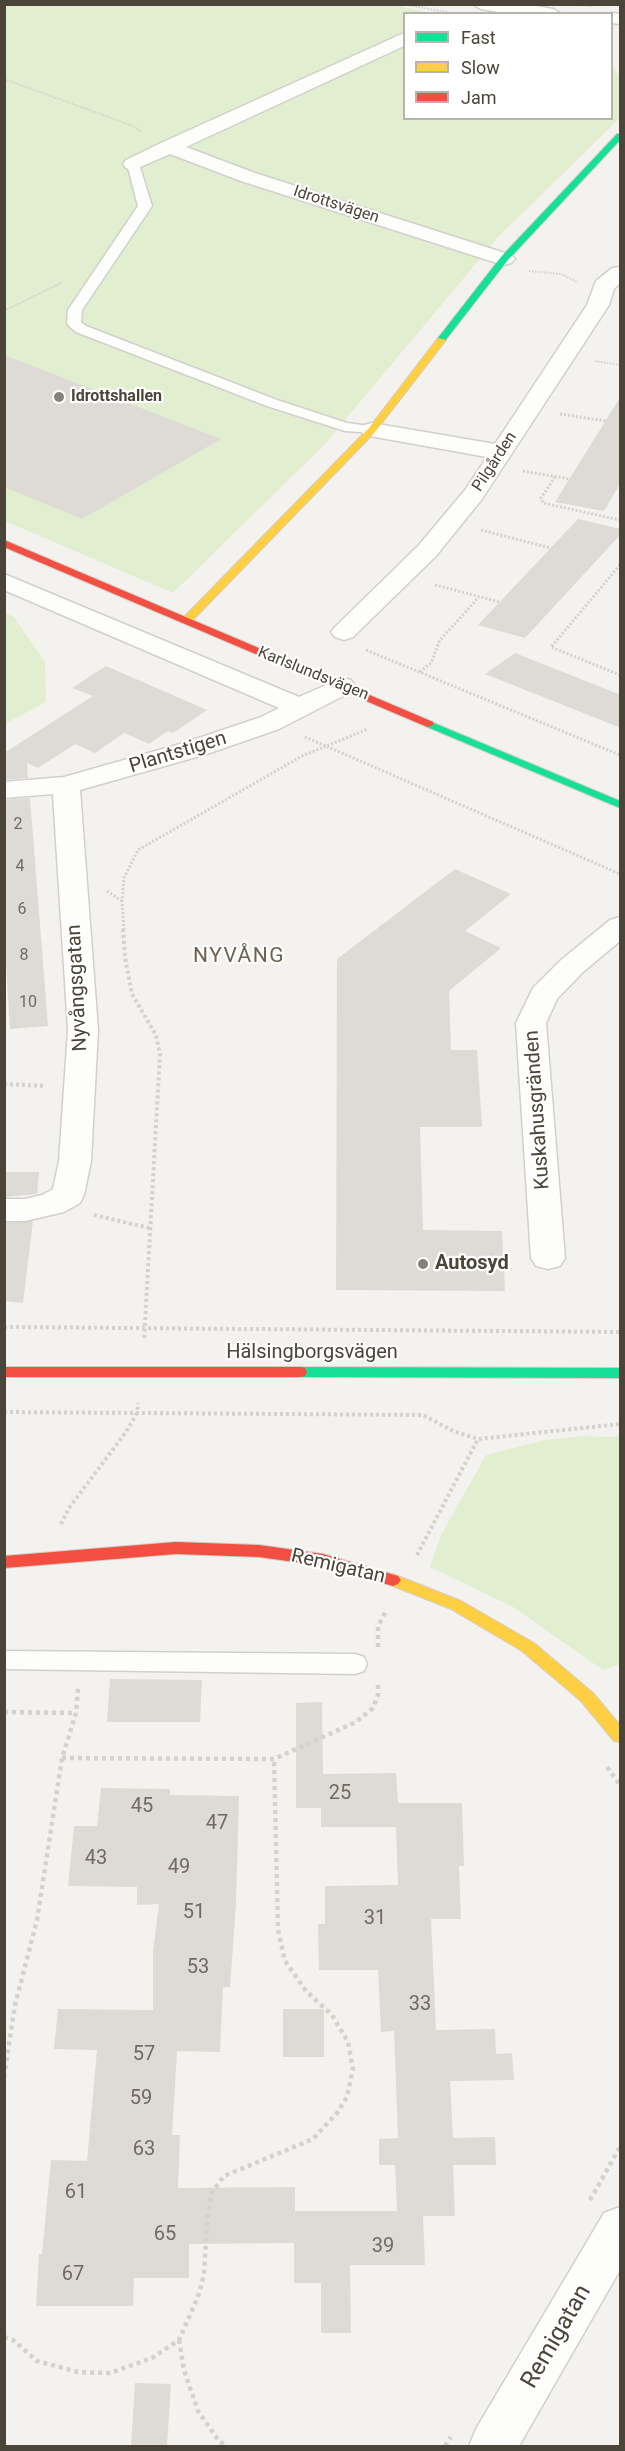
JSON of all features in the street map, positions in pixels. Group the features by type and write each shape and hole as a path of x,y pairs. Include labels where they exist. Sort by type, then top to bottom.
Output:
{"street":[{"path":"477,6 534,12"},
{"path":"133,164 403,40"},
{"path":"186,621 372,430 504,259 621,136"},
{"name":"Idrottsvägen","path":"168,147 248,177 504,259"},
{"name":"Pilgården","path":"351,640 402,576 451,524 497,459 612,280"},
{"path":"372,430 497,459"},
{"name":"Karlslundsvägen","path":"4,543 407,712 621,805"},
{"name":"Karlslundsvägen","path":"4,581 299,707"},
{"path":"73,610 110,589"},
{"name":"Plantstigen","path":"4,790 66,785 197,748 270,723 342,686"},
{"name":"Nyvångsgatan","path":"52,1204 68,1195 75,1161 83,1030 66,785"},
{"name":"Kuskahusgränden","path":"548,1258 531,1023 544,995 572,966 621,926"},
{"path":"4,1210 25,1210 52,1204"},
{"name":"Hälsingborgsvägen","path":"4,1372 621,1373"},
{"name":"Remigatan","path":"4,1562 176,1548 259,1551 323,1560 402,1582 456,1605 528,1647 587,1697 621,1736"},
{"name":"Remigatan","path":"493,2446 621,2228"}],"lane":[{"path":"133,164 145,206 75,310 74,323 81,329 272,403 345,427 372,430"},
{"path":"4,1660 355,1664"}],"path":[{"path":"401,4 447,12"},
{"path":"433,9 437,4"},
{"path":"4,79 133,126 153,141 168,147"},
{"path":"504,259 512,271 561,274 578,283 612,280"},
{"path":"530,408 606,421"},
{"path":"497,459 555,477 570,479"},
{"path":"555,477 541,498 543,503 621,520"},
{"path":"451,524 551,548"},
{"path":"621,565 551,647 621,675"},
{"path":"402,576 500,602"},
{"path":"420,672 431,663 440,640 479,597"},
{"path":"351,640 420,672 621,755"},
{"path":"54,1557 58,1530 69,1508 126,1432 137,1413 146,1328 149,1228 160,1054 156,1035 132,994 125,957 122,901 124,878 138,850 302,756 407,712"},
{"path":"270,723 621,874"},
{"path":"4,1084 80,1087"},
{"path":"52,1204 149,1228"},
{"path":"4,1327 621,1332"},
{"path":"4,1412 423,1415 453,1431 478,1439 621,1424"},
{"path":"417,1557 478,1439"},
{"path":"378,1653 378,1626 390,1604"},
{"path":"4,2077 15,2005 39,1909 62,1758 76,1713 80,1661"},
{"path":"62,1758 274,1759 356,1722 373,1708 378,1695 378,1673"},
{"path":"4,1712 76,1713"},
{"path":"226,2446 219,2441 198,2411 184,2370 179,2340 198,2296 204,2275 207,2221 212,2192 224,2176 312,2139 338,2113 347,2097 353,2068 348,2042 332,2015 306,1990 285,1961 278,1930 274,1759"},
{"path":"4,2337 13,2340 37,2361 78,2372 110,2373 152,2358 179,2340"}],"green space":[{"path":"390,4 426,12 403,12 403,120 613,120 613,66 620,77 620,118 499,236 324,445 173,593 5,521 5,5"},
{"path":"5,613 14,617 45,662 46,702 5,724"},
{"path":"620,1434 620,1664 603,1670 513,1607 430,1567 441,1535 486,1455 545,1440 583,1436 614,1437"}],"building":[{"name":"Idrottshallen","path":"4,355 221,439 82,519 4,487"},
{"path":"621,396 621,482 604,511 555,502"},
{"path":"578,519 621,529 621,534 525,638 478,625"},
{"path":"515,653 621,695 621,728 485,674"},
{"path":"106,666 207,710 173,733 168,731 149,744 124,733 95,753 75,744 38,768 27,763 28,778 4,780 4,753 93,696 72,688"},
{"path":"30,798 48,1026 10,1029 4,930 4,800"},
{"path":"455,869 511,894 465,931 501,948 449,991 451,1050 477,1050 482,1127 420,1127 423,1230 502,1231 505,1291 336,1290 337,959"},
{"path":"4,1172 39,1172 37,1194 4,1197"},
{"path":"33,1221 23,1303 4,1301 4,1223"},
{"path":"110,1679 202,1680 200,1722 107,1722"},
{"path":"322,1702 323,1774 396,1773 398,1803 462,1803 464,1866 459,1866 461,1919 431,1919 436,2030 495,2029 496,2054 512,2053 514,2080 450,2081 453,2138 495,2137 496,2165 453,2165 455,2216 423,2216 425,2265 350,2265 351,2333 321,2333 321,2283 294,2283 294,2243 189,2244 189,2278 134,2278 133,2306 36,2306 39,2254 42,2254 51,2160 87,2161 97,2050 54,2049 58,2009 153,2010 153,1952 159,1904 137,1905 137,1887 68,1886 74,1826 97,1826 101,1788 170,1789 170,1795 239,1796 236,1904 230,1987 223,1987 220,2052 177,2051 172,2135 180,2135 178,2188 295,2187 295,2211 397,2211 395,2165 379,2165 379,2139 398,2138 394,2031 381,2032 378,1970 319,1970 318,1924 325,1924 325,1886 398,1885 396,1827 321,1827 321,1808 296,1808 296,1703"},
{"path":"283,2009 324,2009 324,2057 283,2057"},
{"path":"135,2383 171,2384 167,2446 131,2446"}],"traffic: fast":[{"path":"441,340 504,259 620,136"},
{"path":"429,724 620,805"},
{"path":"300,1372 620,1373"}],"traffic: slow":[{"path":"186,621 372,430 441,340"},
{"path":"393,1580 456,1605 528,1647 587,1697 620,1736"}],"traffic: jam":[{"path":"4,543 429,724"},
{"path":"4,1372 300,1372"},
{"path":"4,1562 176,1548 259,1551 323,1560 393,1580"}],"place":[{"name":"Idrottshallen","path":"59,397"},
{"name":"Autosyd","path":"423,1264"}],"district":[{"name":"NYVÅNG","path":"239,957"}]}
